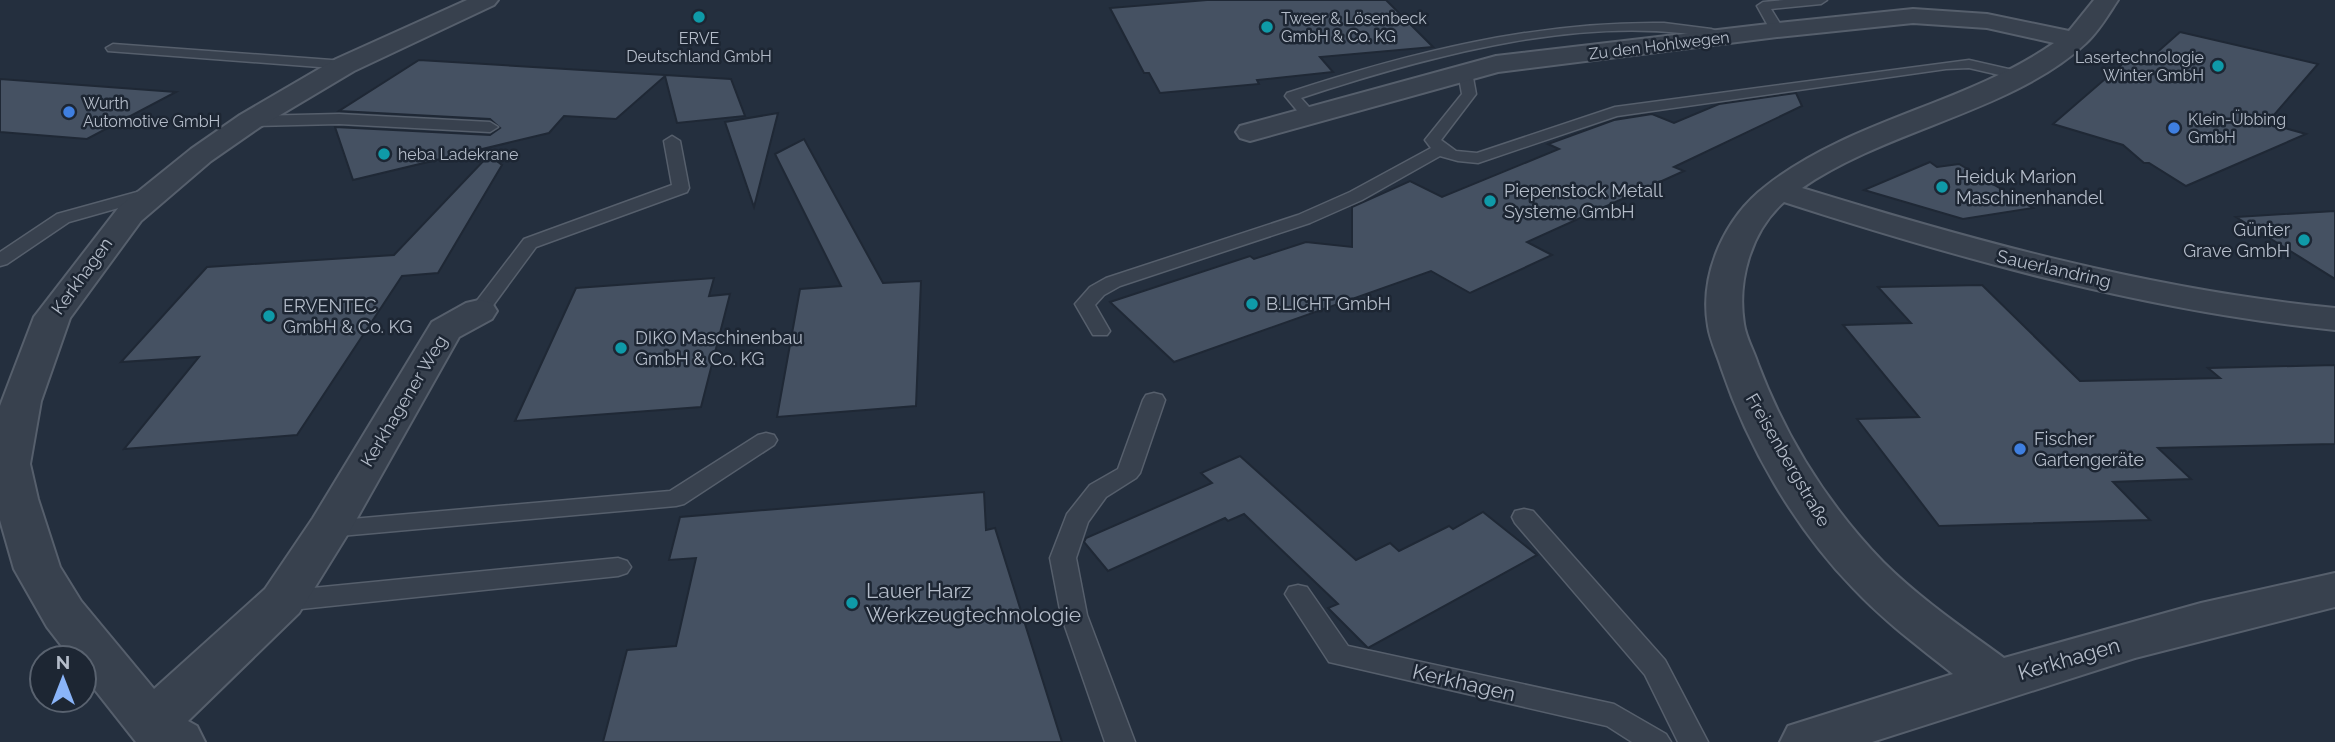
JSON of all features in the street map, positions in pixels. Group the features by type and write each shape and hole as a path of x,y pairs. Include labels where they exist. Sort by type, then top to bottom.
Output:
{"street":[{"name":"Kerkhagen","path":"165,733 64,614 37,569 4,465 21,401 52,317 109,238 130,214 250,121 345,65 486,0"},
{"name":"Freisenbergstraße","path":"1996,680 1914,616 1869,576 1830,533 1773,440 1747,389 1726,324 1729,265 1747,223 1761,206 1780,191 1839,153 2021,76 2075,40 2106,0"},
{"name":"Zu den Hohlwegen","path":"1250,132 1496,64 1777,30 1913,16 1987,20 2075,40"},
{"name":"Sauerlandring","path":"1780,191 1980,251 2103,281 2216,304 2335,320"},
{"name":"Kerkhagener Weg","path":"165,733 282,601 329,529 445,330 479,311"},
{"name":"Kerkhagen","path":"1807,742 1996,680 2246,608 2335,590"}],"lane":[{"path":"1777,30 1763,6 1821,0"},
{"path":"1309,116 1292,96 1371,69 1449,49 1563,31 1666,25 1694,27 1728,37"},
{"path":"113,48 345,65"},
{"path":"1465,72 1469,94 1433,141 1438,150 1455,157 1478,158 1615,112 1946,65 1969,64 2021,76"},
{"path":"250,121 339,118 490,127"},
{"name":"Kerkhagener Weg","path":"479,311 530,243 681,188 672,141"},
{"path":"1100,331 1086,304 1097,292 1113,282 1304,219 1356,196 1438,150"},
{"path":"0,260 63,218 155,192"},
{"path":"1120,742 1074,615 1063,558 1076,520 1098,491 1128,473 1154,400"},
{"path":"329,529 676,498 766,440"},
{"path":"1524,517 1655,668 1693,742"},
{"path":"282,601 618,567"},
{"name":"Kerkhagen","path":"1298,594 1339,655 1614,716 1656,742"}],"building":[{"name":"Tweer & Lösenbeck GmbH & Co. KG","path":"1207,0 1386,0 1433,47 1320,57 1333,72 1257,80 1259,84 1160,93 1149,73 1144,73 1110,8"},
{"path":"2180,32 2318,64 2267,123 2306,134 2186,186 2149,163 2144,163 2123,145 2053,124 2127,60 2144,64"},
{"path":"419,60 731,79 745,116 677,123 665,76 616,119 564,116 549,133 353,180 335,127 490,135 500,128 490,119 339,111"},
{"name":"Wurth Automotive GmbH","path":"0,79 176,92 87,139 0,132"},
{"path":"1796,93 1802,106 1674,167 1684,171 1527,242 1552,255 1470,293 1431,271 1174,362 1110,302 1250,256 1254,259 1306,242 1352,247 1352,207 1410,181 1442,197 1559,149 1548,144 1614,120 1652,114 1674,123 1719,104"},
{"path":"778,113 754,207 725,122"},
{"path":"804,139 883,283 921,281 916,406 777,417 800,289 841,286 775,154"},
{"name":"ERVENTEC GmbH & Co. KG","path":"489,155 502,165 438,273 402,276 297,435 124,449 199,357 121,362 207,267 394,255"},
{"name":"Heiduk Marion Maschinenhandel","path":"1930,162 1937,167 1959,164 2033,208 1963,219 1864,190"},
{"name":"Günter Grave GmbH","path":"2335,211 2335,279 2236,217"},
{"name":"DIKO Maschinenbau GmbH & Co. KG","path":"714,278 709,296 730,294 701,407 515,421 576,288"},
{"path":"1982,285 2080,381 2220,378 2208,368 2335,365 2335,444 2158,448 2191,479 2113,482 2150,520 1939,526 1857,419 1919,417 1843,325 1911,323 1878,287"},
{"path":"1240,456 1356,560 1390,543 1399,551 1449,526 1453,529 1483,512 1537,555 1368,648 1328,608 1338,604 1244,514 1228,521 1225,518 1108,571 1084,542 1086,538 1212,483 1201,473"},
{"name":"Lauer Harz Werkzeugtechnologie","path":"984,492 986,530 995,528 1062,742 603,742 627,650 676,646 696,558 669,560 680,517"}],"place":[{"name":"ERVE Deutschland GmbH","path":"699,17"},
{"name":"Tweer & Lösenbeck GmbH & Co. KG","path":"1267,27"},
{"name":"Lasertechnologie Winter GmbH","path":"2218,66"},
{"name":"Wurth Automotive GmbH","path":"69,112"},
{"name":"Klein-Übbing GmbH","path":"2174,128"},
{"name":"heba Ladekrane","path":"384,154"},
{"name":"Heiduk Marion Maschinenhandel","path":"1942,187"},
{"name":"Piepenstock Metall Systeme GmbH","path":"1490,201"},
{"name":"Günter Grave GmbH","path":"2304,240"},
{"name":"B.LICHT GmbH","path":"1252,304"},
{"name":"ERVENTEC GmbH & Co. KG","path":"269,316"},
{"name":"DIKO Maschinenbau GmbH & Co. KG","path":"621,348"},
{"name":"Fischer Gartengeräte","path":"2020,449"},
{"name":"Lauer Harz Werkzeugtechnologie","path":"852,603"}]}
